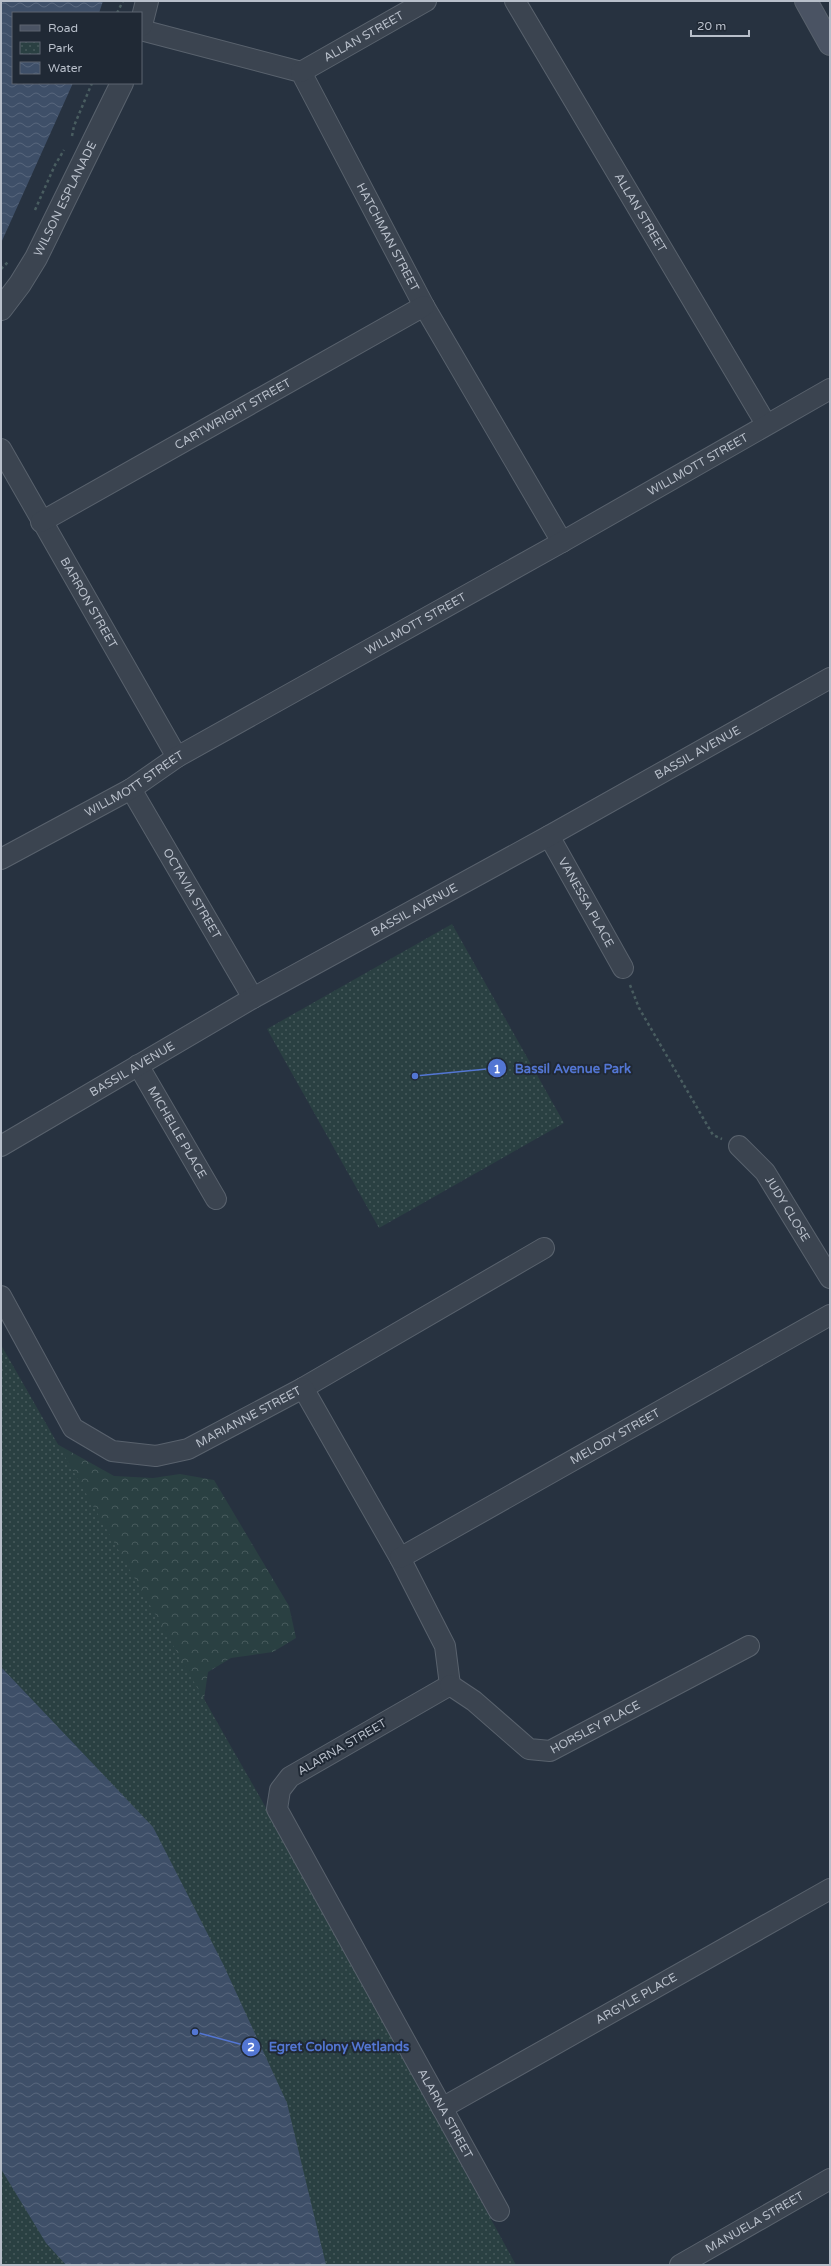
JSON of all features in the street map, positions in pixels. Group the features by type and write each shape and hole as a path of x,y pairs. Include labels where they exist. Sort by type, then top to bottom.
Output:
{"main road":[{"path":"806,1 830,44"}],"street":[{"path":"142,21 147,1"},
{"name":"ALLAN STREET","path":"301,72 426,1"},
{"name":"ALLAN STREET","path":"515,1 766,424"},
{"path":"142,30 301,72"},
{"name":"HATCHMAN STREET","path":"301,72 424,306 562,542"},
{"name":"WILSON ESPLANADE","path":"1,309 20,284 36,258 122,84"},
{"name":"CARTWRIGHT STREET","path":"41,522 424,306"},
{"name":"WILLMOTT STREET","path":"1,859 131,789 177,757 562,542 766,424 830,389"},
{"name":"BARRON STREET","path":"1,449 41,522 177,757"},
{"name":"BASSIL AVENUE","path":"1,1146 253,998 549,836 830,678"},
{"name":"OCTAVIA STREET","path":"131,789 253,998"},
{"name":"VANESSA PLACE","path":"549,836 623,968"},
{"name":"MICHELLE PLACE","path":"138,1065 216,1199"},
{"name":"JUDY CLOSE","path":"739,1146 765,1172 830,1278"},
{"name":"MARIANNE STREET","path":"1,1296 74,1428 112,1451 156,1456 188,1449 303,1388 544,1248"},
{"name":"MELODY STREET","path":"400,1558 830,1315"},
{"path":"303,1388 400,1558 445,1646 450,1685"},
{"name":"HORSLEY PLACE","path":"450,1685 474,1701 529,1749 550,1751 748,1646"},
{"name":"ALARNA STREET","path":"450,1685 290,1777 280,1790 277,1808 499,2211"},
{"name":"ARGYLE PLACE","path":"442,2108 830,1889"},
{"name":"MANUELA STREET","path":"680,2265 830,2179"}],"path":[{"path":"118,12 123,1"},
{"path":"72,139 74,126 92,84"},
{"path":"33,213 60,154 68,147"},
{"path":"1,269 10,260"},
{"path":"623,968 639,1008 713,1135 739,1146"}],"green space":[{"path":"452,924 564,1123 379,1228 267,1029"},
{"path":"1,1345 57,1444 114,1476 153,1478 180,1474 214,1480 289,1606 296,1638 273,1652 231,1658 208,1672 204,1699 515,2265"},
{"path":"1,1345 261,1799 516,2265 1,2265"}],"water":[{"path":"1,1 103,1 99,12 12,12 12,84 73,84 1,243"},
{"path":"1,1667 153,1827 223,1964 287,2103 326,2265 66,2265 46,2243 1,2169"}],"place":[{"name":"Bassil Avenue Park","path":"415,1076"},
{"name":"Egret Colony Wetlands","path":"195,2032"}]}
